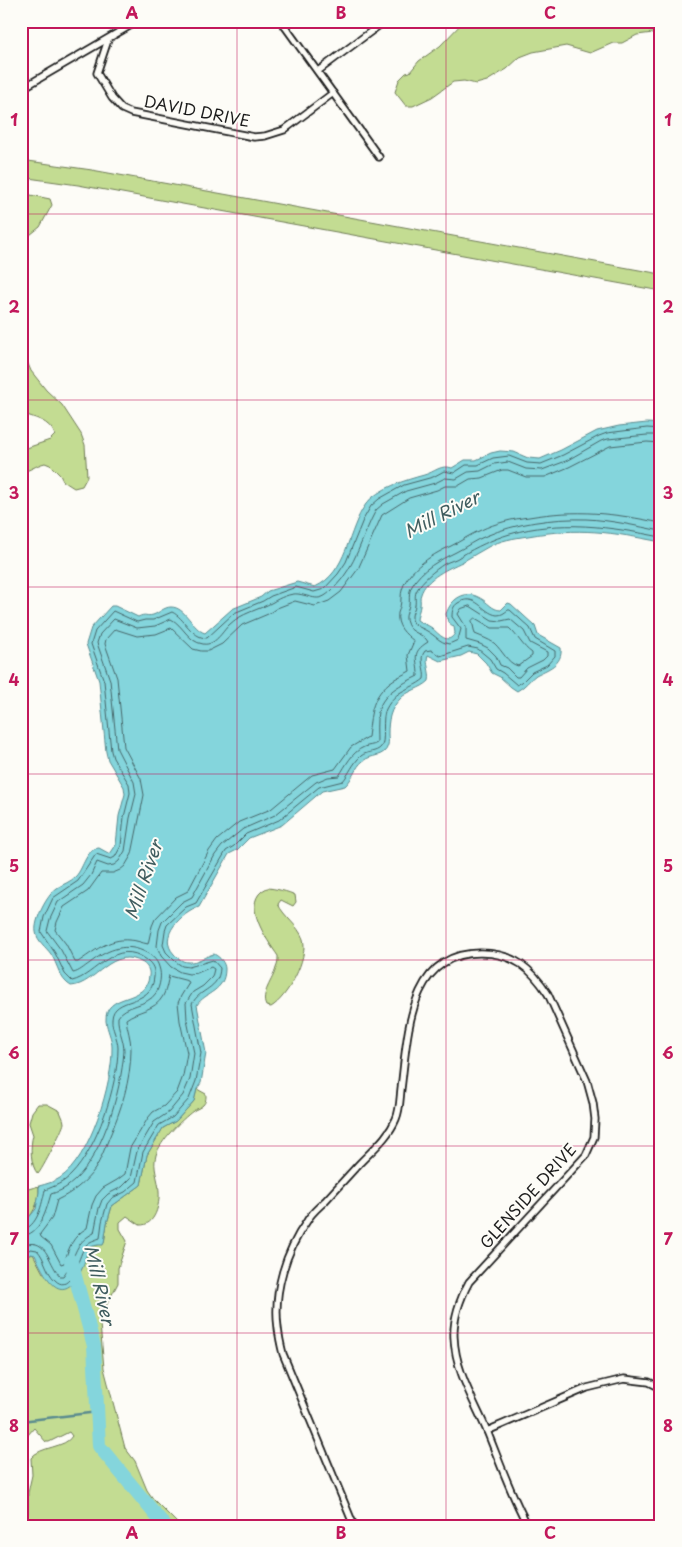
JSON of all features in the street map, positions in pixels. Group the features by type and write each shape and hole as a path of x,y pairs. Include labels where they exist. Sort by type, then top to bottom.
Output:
{"street":[{"path":"21,89 138,21"},
{"path":"281,21 379,157"},
{"path":"318,71 385,21"},
{"name":"DAVID DRIVE","path":"108,40 97,73 116,103 122,109 143,116 242,135 265,136 284,130 333,93"},
{"name":"GLENSIDE DRIVE","path":"354,1526 283,1354 278,1328 278,1290 284,1265 307,1220 360,1163 384,1141 397,1118 411,1015 421,988 432,971 446,960 467,952 492,953 506,956 530,970 540,981 548,994 587,1082 595,1119 594,1137 586,1155 468,1282 460,1300 454,1325 455,1351 461,1371 503,1473 528,1526"},
{"path":"487,1432 587,1388 624,1379 649,1382 661,1388"}],"green space":[{"path":"464,21 661,21 661,29 653,33 637,35 622,43 613,43 590,53 566,46 533,52 520,57 507,69 487,81 476,84 464,81 453,82 432,97 413,106 406,106 395,92 399,80 406,73 410,72 419,61 440,46"},
{"path":"21,160 92,170 661,274 661,291 78,185 21,177"},
{"path":"21,193 50,199 52,205 40,227 21,242"},
{"path":"21,347 31,371 46,390 62,405 81,434 85,445 87,477 82,486 74,488 63,481 50,465 45,463 21,472 21,450 50,440 55,435 53,430 45,423 21,413"},
{"path":"267,888 295,895 296,902 293,906 281,900 278,904 301,934 304,947 300,966 290,987 271,1007 266,1006 265,997 277,965 278,956 262,931 255,911 255,902 259,894"},
{"path":"197,1089 206,1094 204,1104 188,1115 172,1131 158,1149 156,1155 155,1164 159,1197 156,1213 145,1224 140,1225 127,1216 120,1222 120,1229 127,1241 118,1268 118,1283 106,1306 105,1317 100,1324 104,1368 125,1448 135,1461 147,1490 154,1500 180,1526 25,1526 28,1513 28,1493 32,1475 31,1458 40,1451 64,1443 72,1436 69,1432 46,1442 34,1428 21,1443 21,1397 24,1392 21,1384 21,1259 33,1254 43,1273 85,1258 91,1247 104,1243 112,1206 141,1185 147,1155 163,1128 176,1121 194,1101"},
{"path":"38,1104 47,1104 60,1111 64,1123 38,1174 32,1161 31,1144 33,1135 29,1123 32,1112"},
{"path":"39,1186 38,1198 34,1209 21,1227 21,1191"}],"water":[{"path":"647,423 661,424 661,542 610,533 579,531 546,533 508,540 493,545 438,574 428,583 420,595 417,620 446,639 452,637 455,633 454,627 448,622 446,614 451,604 459,597 474,595 498,610 501,610 508,603 511,604 535,626 538,635 561,648 561,654 557,662 536,675 517,691 492,673 477,654 469,652 440,661 428,655 429,681 403,696 394,707 389,719 388,744 384,752 363,761 345,786 322,791 282,825 249,838 237,850 229,854 199,907 186,914 174,926 168,940 169,947 174,954 184,961 191,962 214,954 222,960 225,967 222,983 197,1005 206,1053 201,1083 197,1089 194,1101 176,1121 163,1128 147,1155 141,1185 112,1206 103,1245 90,1247 82,1270 73,1283 66,1288 54,1285 43,1272 35,1255 31,1254 21,1259 21,1227 36,1209 39,1186 60,1178 71,1168 90,1137 98,1119 109,1080 112,1044 106,1021 107,1012 118,1001 141,991 146,985 149,974 148,968 143,963 132,958 122,958 80,984 71,986 61,976 51,954 40,941 36,932 39,915 53,891 76,876 88,855 95,849 99,848 110,854 116,845 119,816 125,794 124,787 108,760 106,752 99,681 86,644 91,628 111,606 115,606 138,617 153,615 171,607 181,610 200,631 205,633 232,609 261,597 268,591 297,582 315,587 326,580 341,561 366,504 371,498 385,489 441,468 452,468 465,460 476,460 491,453 500,451 514,452 528,458 540,459 597,431"}],"waterway":[{"name":"Mill River","path":"71,1261 94,1346 99,1446 165,1526"},
{"path":"21,1421 98,1412"}]}
